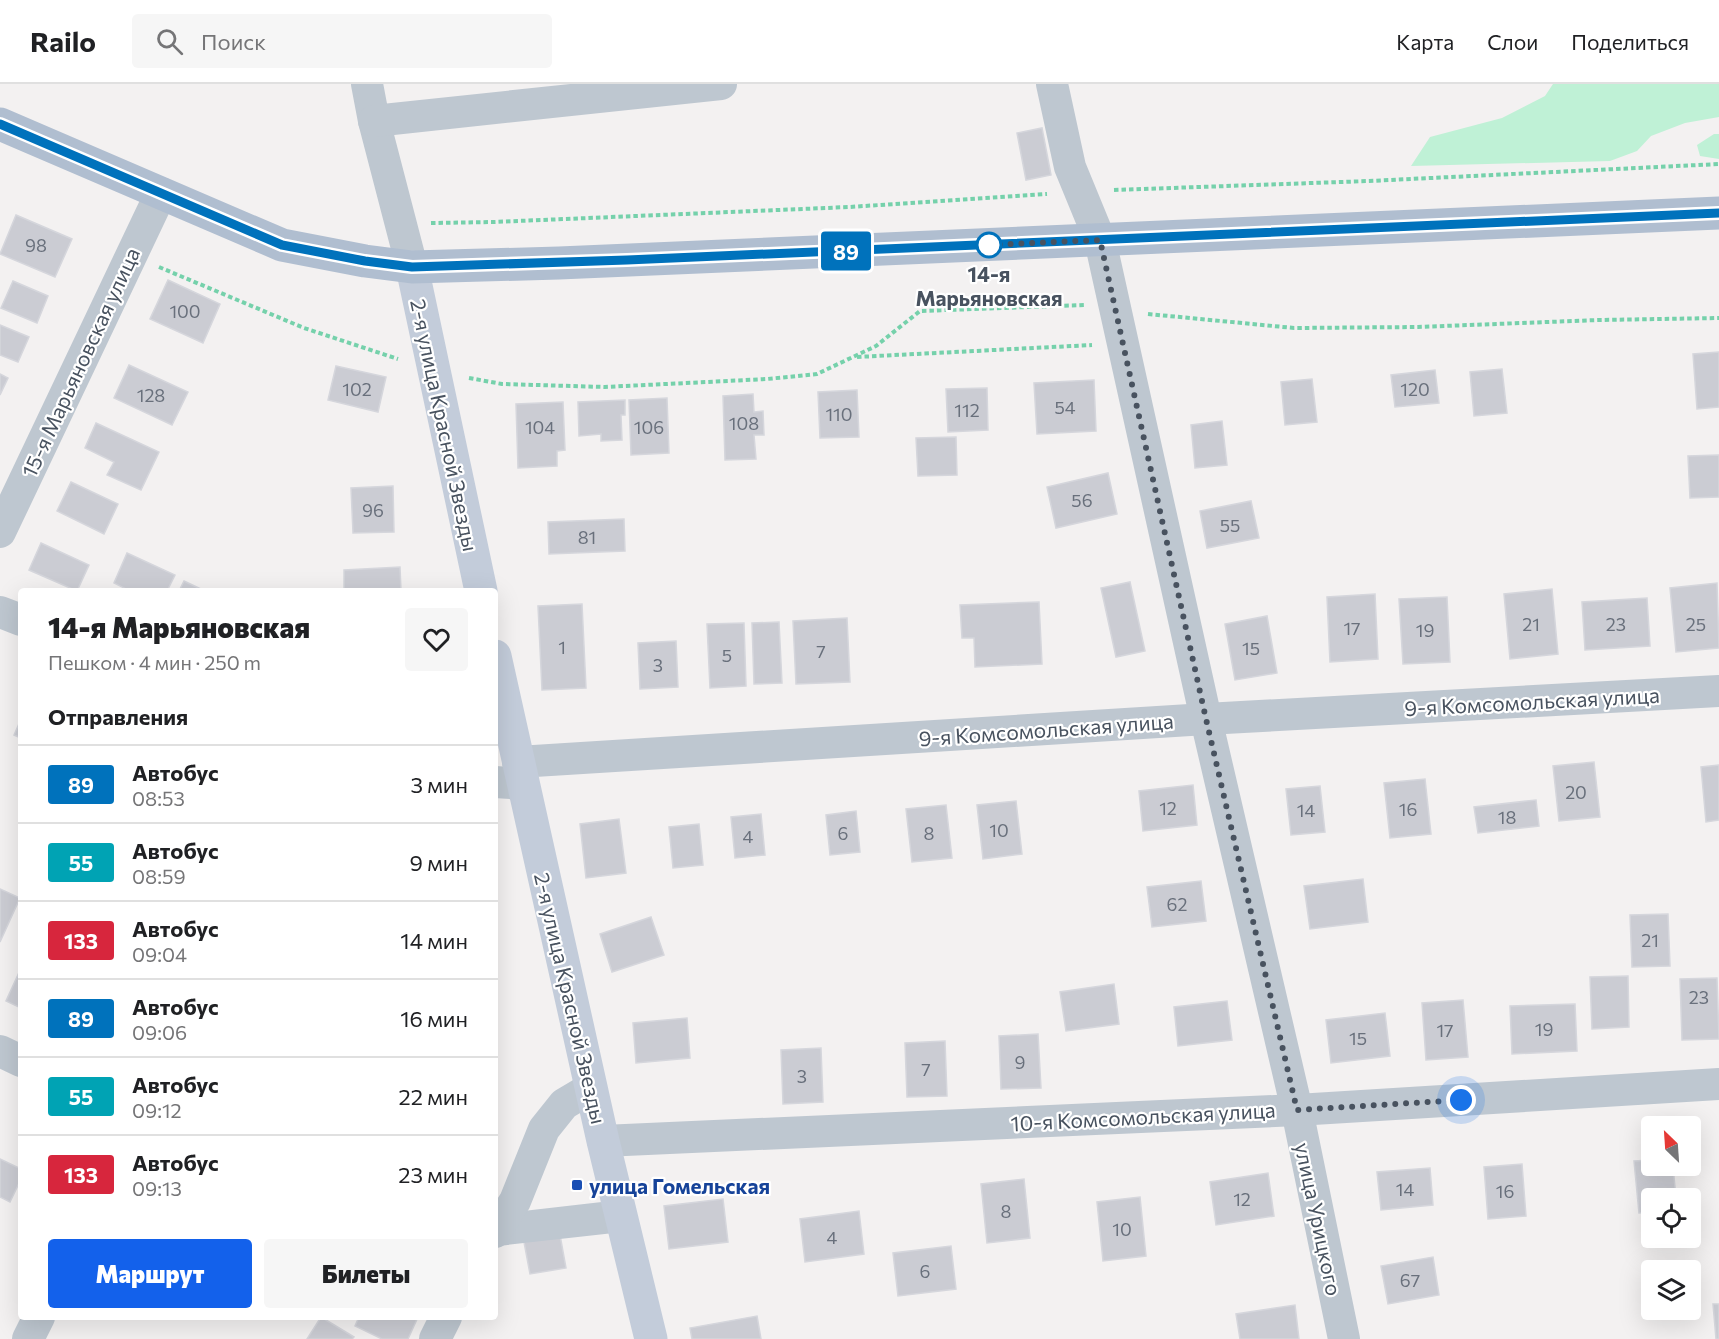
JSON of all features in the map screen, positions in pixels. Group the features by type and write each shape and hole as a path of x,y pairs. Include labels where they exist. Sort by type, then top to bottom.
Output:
{"main road":[{"path":"0,124 282,245 365,261 412,267 1719,213"}],"street":[{"name":"2-я улица Красной Звезды","path":"367,84 374,121 412,267 480,588"},
{"path":"374,121 721,84"},
{"name":"улица Урицкого","path":"1052,84 1070,167 1100,240 1206,719 1297,1110 1344,1339"},
{"name":"15-я Марьяновская улица","path":"0,532 161,192"},
{"path":"0,612 18,619"},
{"name":"2-я улица Красной Звезды","path":"498,677 512,776 591,1088 651,1339"},
{"name":"9-я Комсомольская улица","path":"512,776 1206,719 1719,691"},
{"path":"0,1051 18,1060"},
{"name":"10-я Комсомольская улица","path":"603,1141 1297,1110 1719,1084"},
{"path":"498,1228 515,1201 544,1129 564,1104 591,1088"},
{"path":"498,1231 621,1216"},
{"path":"28,1339 38,1320"},
{"path":"435,1339 444,1320"}],"path":[{"path":"131,255 304,328 434,371 502,384 605,387 767,379 817,374 876,346 920,311 1093,305 1115,311 1294,328 1418,327 1719,318"},
{"path":"853,357 1095,344"}],"green space":[{"path":"1553,84 1719,84 1719,117 1685,123 1651,136 1637,151 1610,161 1411,166 1430,137 1502,118 1545,96"},
{"path":"1714,134 1719,134 1719,159 1700,156 1697,145"}],"building":[{"path":"1042,128 1051,175 1026,180 1017,133"},
{"path":"16,215 72,239 55,277 0,254"},
{"path":"168,280 220,304 203,343 150,319"},
{"path":"13,281 48,296 37,323 1,308"},
{"path":"0,325 29,337 18,362 0,355"},
{"path":"1719,352 1719,407 1697,409 1693,354"},
{"path":"129,365 188,392 172,425 114,398"},
{"path":"336,366 386,377 378,412 328,400"},
{"path":"1502,369 1507,413 1474,416 1470,372"},
{"path":"1435,370 1439,403 1395,407 1391,375"},
{"path":"0,374 8,378 0,395"},
{"path":"1312,379 1317,422 1285,425 1281,382"},
{"path":"1094,380 1096,431 1037,434 1034,383"},
{"path":"987,388 988,430 948,432 946,389"},
{"path":"857,390 859,437 820,438 818,392"},
{"path":"753,394 754,412 763,411 764,435 754,435 756,459 725,460 723,396"},
{"path":"667,398 669,453 631,455 629,400"},
{"path":"625,400 625,415 621,415 622,440 601,441 601,434 579,436 578,402"},
{"path":"563,402 565,450 557,451 557,466 518,468 516,404"},
{"path":"1222,421 1227,465 1195,468 1191,425"},
{"path":"96,423 159,452 141,490 107,475 114,462 85,448"},
{"path":"956,437 957,475 918,476 916,438"},
{"path":"1719,455 1719,497 1690,498 1688,456"},
{"path":"1108,473 1117,514 1056,528 1047,487"},
{"path":"71,482 118,504 104,534 57,511"},
{"path":"393,486 394,532 353,533 351,488"},
{"path":"1251,501 1259,538 1207,548 1200,511"},
{"path":"624,519 625,551 549,554 548,522"},
{"path":"41,543 89,565 78,588 70,588 29,570"},
{"path":"127,553 175,575 168,588 124,588 114,583"},
{"path":"400,567 401,588 344,588 344,570"},
{"path":"184,581 199,588 180,588"},
{"path":"1130,582 1145,651 1116,657 1101,588"},
{"path":"1717,583 1719,648 1676,652 1670,588"},
{"path":"1552,589 1558,654 1510,659 1504,594"},
{"path":"1375,594 1378,659 1330,662 1327,597"},
{"path":"1447,597 1450,662 1403,664 1399,599"},
{"path":"1647,598 1650,646 1585,650 1582,602"},
{"path":"1039,602 1042,664 975,667 974,638 962,638 960,605"},
{"path":"582,604 586,688 542,690 538,606"},
{"path":"1267,616 1277,673 1235,680 1225,624"},
{"path":"847,618 850,682 796,684 793,621"},
{"path":"779,622 782,683 754,684 752,623"},
{"path":"744,623 746,686 710,688 707,624"},
{"path":"676,641 678,687 640,689 638,643"},
{"path":"1594,762 1600,817 1559,821 1553,766"},
{"path":"1719,765 1719,820 1706,822 1701,767"},
{"path":"1425,779 1431,834 1390,838 1384,783"},
{"path":"1193,785 1197,825 1143,831 1139,791"},
{"path":"1320,786 1325,832 1291,835 1286,789"},
{"path":"1536,800 1539,826 1478,833 1474,807"},
{"path":"1016,801 1022,854 983,859 977,805"},
{"path":"946,805 952,858 912,862 906,809"},
{"path":"856,811 860,852 830,855 826,815"},
{"path":"761,814 765,855 735,858 731,817"},
{"path":"619,819 626,873 586,878 580,824"},
{"path":"699,824 703,865 673,868 669,827"},
{"path":"1363,879 1368,922 1310,929 1304,886"},
{"path":"1201,881 1206,921 1152,927 1147,887"},
{"path":"0,889 18,897 18,902 0,942"},
{"path":"1668,914 1670,966 1632,967 1630,915"},
{"path":"651,917 664,955 612,972 600,934"},
{"path":"18,975 18,1007 6,1001"},
{"path":"1628,976 1629,1027 1592,1029 1590,977"},
{"path":"1717,978 1719,1039 1682,1040 1680,979"},
{"path":"1114,984 1119,1024 1066,1031 1060,992"},
{"path":"1463,1000 1468,1057 1426,1060 1422,1003"},
{"path":"1227,1001 1232,1040 1178,1046 1174,1007"},
{"path":"1575,1004 1577,1051 1512,1054 1510,1006"},
{"path":"1385,1013 1390,1056 1331,1063 1326,1020"},
{"path":"687,1018 690,1058 636,1063 633,1023"},
{"path":"1038,1034 1041,1088 1001,1089 999,1036"},
{"path":"945,1041 947,1096 907,1097 905,1043"},
{"path":"821,1048 823,1102 783,1104 781,1050"},
{"path":"0,1159 18,1168 18,1185 10,1202 0,1197"},
{"path":"1634,1161 1641,1161 1641,1176 1674,1176 1675,1188 1641,1188 1641,1213 1639,1213"},
{"path":"1522,1164 1526,1216 1488,1219 1484,1167"},
{"path":"1430,1168 1433,1205 1381,1210 1377,1172"},
{"path":"1268,1173 1274,1216 1216,1225 1210,1182"},
{"path":"1024,1179 1030,1238 987,1243 981,1184"},
{"path":"1140,1197 1146,1256 1103,1261 1097,1202"},
{"path":"723,1199 728,1242 669,1249 664,1206"},
{"path":"859,1211 864,1254 805,1262 800,1219"},
{"path":"560,1235 566,1268 530,1274 524,1242"},
{"path":"951,1246 956,1289 898,1296 893,1253"},
{"path":"1433,1257 1439,1295 1388,1304 1381,1266"},
{"path":"1713,1304 1719,1304 1719,1339 1716,1339"},
{"path":"1295,1305 1299,1339 1240,1339 1236,1314"},
{"path":"757,1316 761,1339 692,1339 690,1328"},
{"path":"319,1320 326,1320 354,1337 352,1339 307,1339"},
{"path":"358,1320 417,1320 408,1339 382,1339 355,1326"}],"bus line":[{"name":"89","path":"0,124 282,245 365,261 412,267 559,263 1719,213"}],"place":[{"name":"14-я Марьяновская","path":"989,245"},
{"name":"улица Гомельская","path":"577,1185"}],"route":[{"path":"989,245 1100,240 1206,719 1297,1110 1461,1100"}]}
